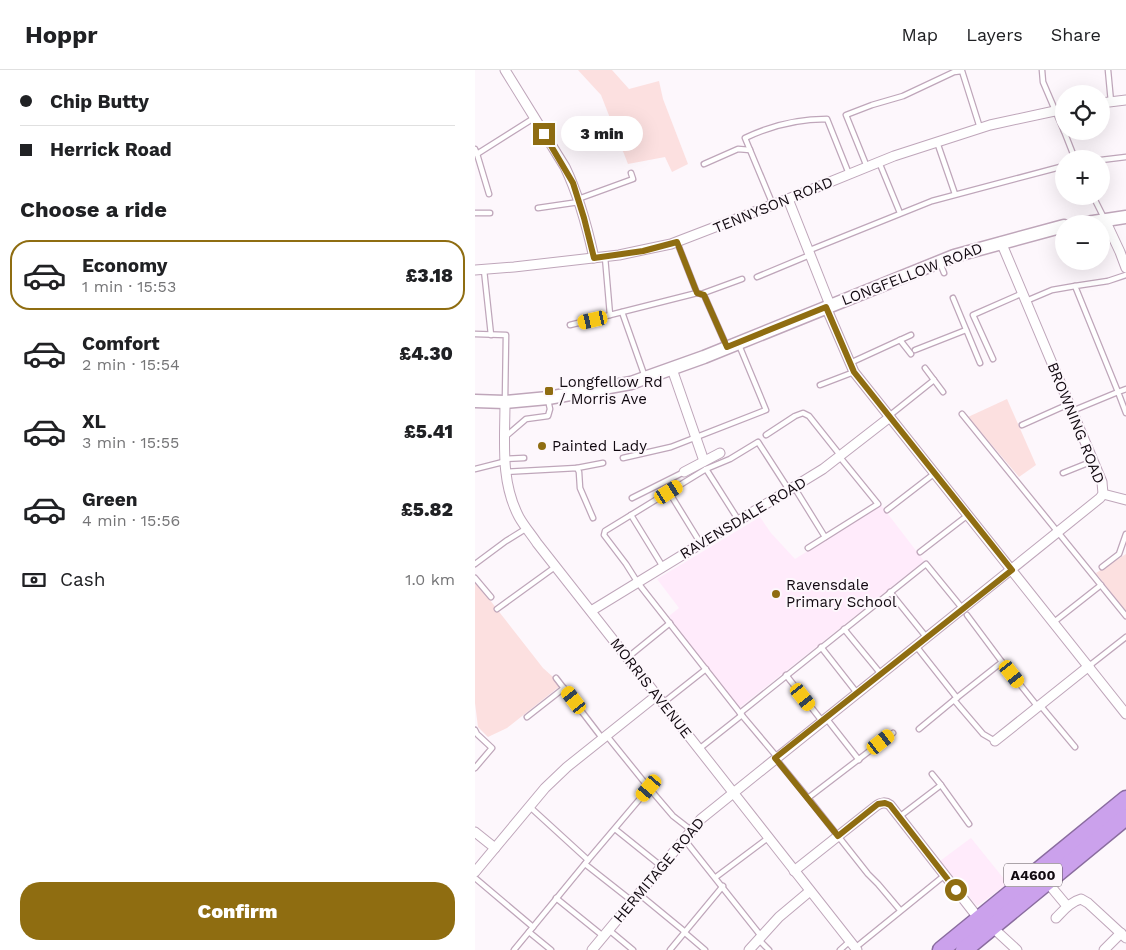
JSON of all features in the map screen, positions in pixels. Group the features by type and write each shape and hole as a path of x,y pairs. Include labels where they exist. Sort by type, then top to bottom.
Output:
{"highway":[{"name":"A4600","path":"964,950 986,923 1126,799"},
{"name":"A4600","path":"941,950 986,923 1047,882 1126,817"}],"street":[{"path":"505,70 565,167 579,200 594,258"},
{"path":"1111,102 1126,100"},
{"name":"TENNYSON ROAD","path":"480,270 605,257 643,251 677,242 937,141 980,128 1055,110"},
{"path":"788,199 811,252 828,306 854,372 1126,714"},
{"path":"1110,219 1126,217"},
{"name":"LONGFELLOW ROAD","path":"475,401 505,402 548,398 610,388 645,378 733,345 828,306 942,267 1001,242 1055,228"},
{"path":"1110,231 1126,268"},
{"name":"BROWNING ROAD","path":"1001,242 1102,482 1103,494 1012,570"},
{"path":"672,369 705,465"},
{"name":"MORRIS AVENUE","path":"505,402 505,472 509,493 519,516 555,567 854,946"},
{"name":"RAVENSDALE ROAD","path":"591,612 823,469 889,416"},
{"path":"685,472 705,465 721,453"},
{"path":"1103,494 1126,500"},
{"name":"HERMITAGE ROAD","path":"592,950 701,819 916,646 965,612 1012,570"},
{"path":"995,741 1089,666"},
{"path":"475,872 530,806 567,766 604,736 659,700"},
{"path":"794,871 880,804 888,804 986,923 1017,950"},
{"path":"475,832 495,848"},
{"path":"1047,882 1067,906"},
{"path":"749,950 779,918 810,891"},
{"path":"1055,918 1073,902 1081,899 1088,903 1123,936 1104,950"}],"lane":[{"path":"1042,70 1043,82 1055,102"},
{"path":"1108,70 1111,102"},
{"path":"867,167 846,115 903,96 954,72 962,72 980,128"},
{"path":"489,194 476,151 534,118"},
{"path":"773,205 745,138 762,130 805,119 827,119 849,174"},
{"path":"937,141 955,194"},
{"path":"703,164 738,149 750,150"},
{"path":"1110,159 1126,157"},
{"path":"879,162 900,213"},
{"path":"757,277 900,213 955,194 1055,168"},
{"path":"538,208 579,200 633,179 631,174"},
{"path":"475,213 490,213"},
{"path":"623,458 671,447 766,410 733,345 704,295 699,293 677,242"},
{"path":"605,257 610,315"},
{"path":"480,270 491,335"},
{"path":"993,359 973,315 1024,297 1126,275"},
{"path":"570,325 699,293 742,279"},
{"path":"1075,286 1126,412"},
{"path":"953,298 980,363"},
{"path":"622,312 645,378"},
{"path":"915,350 966,330"},
{"path":"475,334 506,335 505,402"},
{"path":"850,363 911,335"},
{"path":"900,340 911,354"},
{"path":"925,368 943,392"},
{"path":"820,385 854,372"},
{"path":"889,416 934,380"},
{"path":"1021,425 1126,389"},
{"path":"505,436 525,419 548,416 550,409 548,398"},
{"path":"766,435 795,416 803,413 809,416 878,504 809,548"},
{"path":"963,414 1126,616"},
{"path":"825,538 758,442 730,459 705,465 669,492 605,531 604,535 638,583 741,714 868,874 900,910"},
{"path":"475,469 504,460 524,458"},
{"path":"1063,473 1093,460"},
{"path":"505,472 577,468 603,464"},
{"path":"705,465 739,521"},
{"path":"577,468 581,488 593,518"},
{"path":"632,498 685,472"},
{"path":"887,510 935,473"},
{"path":"669,492 701,544"},
{"path":"631,515 663,567"},
{"path":"920,552 968,515"},
{"path":"475,564 527,528"},
{"path":"1102,567 1120,554 1126,534"},
{"path":"1120,554 1126,556"},
{"path":"699,750 786,675 926,564 1002,662 1075,747"},
{"path":"497,609 555,567"},
{"path":"475,578 491,597"},
{"path":"1054,622 1101,585"},
{"path":"891,592 927,638"},
{"path":"627,658 670,623"},
{"path":"844,629 881,674"},
{"path":"1089,666 1126,637"},
{"path":"916,646 983,734 995,741"},
{"path":"821,647 857,693"},
{"path":"919,728 1002,662"},
{"path":"659,700 706,669"},
{"path":"786,675 859,760"},
{"path":"556,678 673,816 691,830"},
{"path":"527,717 564,688"},
{"path":"475,730 492,748 475,768"},
{"path":"808,798 893,733"},
{"path":"932,774 969,824"},
{"path":"899,817 941,785"},
{"path":"514,950 649,788"},
{"path":"530,806 586,862 632,901"},
{"path":"615,828 661,866"},
{"path":"715,877 768,838"},
{"path":"684,839 723,886 769,950"},
{"path":"840,950 854,946 945,875"},
{"path":"475,878 533,927"},
{"path":"670,950 723,886"},
{"path":"639,893 705,950"},
{"path":"557,898 633,950"},
{"path":"529,932 551,950"}],"shaded area":[{"path":"578,70 612,70 629,89 659,81 663,99 688,164 672,172 665,157 628,164 601,95"},
{"path":"1007,399 1036,465 1019,477 968,417"},
{"name":"Ravensdale Primary School","path":"881,505 924,561 738,709 669,616 679,608 657,579 760,517 771,533 795,559"},
{"path":"1126,554 1126,612 1096,573"},
{"path":"475,581 543,668 560,686 507,728 488,737 478,727 475,703"},
{"path":"971,838 1008,884 977,906 940,861"}],"place":[{"name":"Longfellow Rd / Morris Ave","path":"549,391"},
{"name":"Painted Lady","path":"542,446"},
{"name":"Ravensdale Primary School","path":"776,594"}],"route":[{"path":"544,134 573,183 589,234 594,258 643,251 677,242 697,293 704,295 727,347 826,307 854,372 1012,570 775,758 838,836 878,804 885,803 890,805 956,890"}]}
